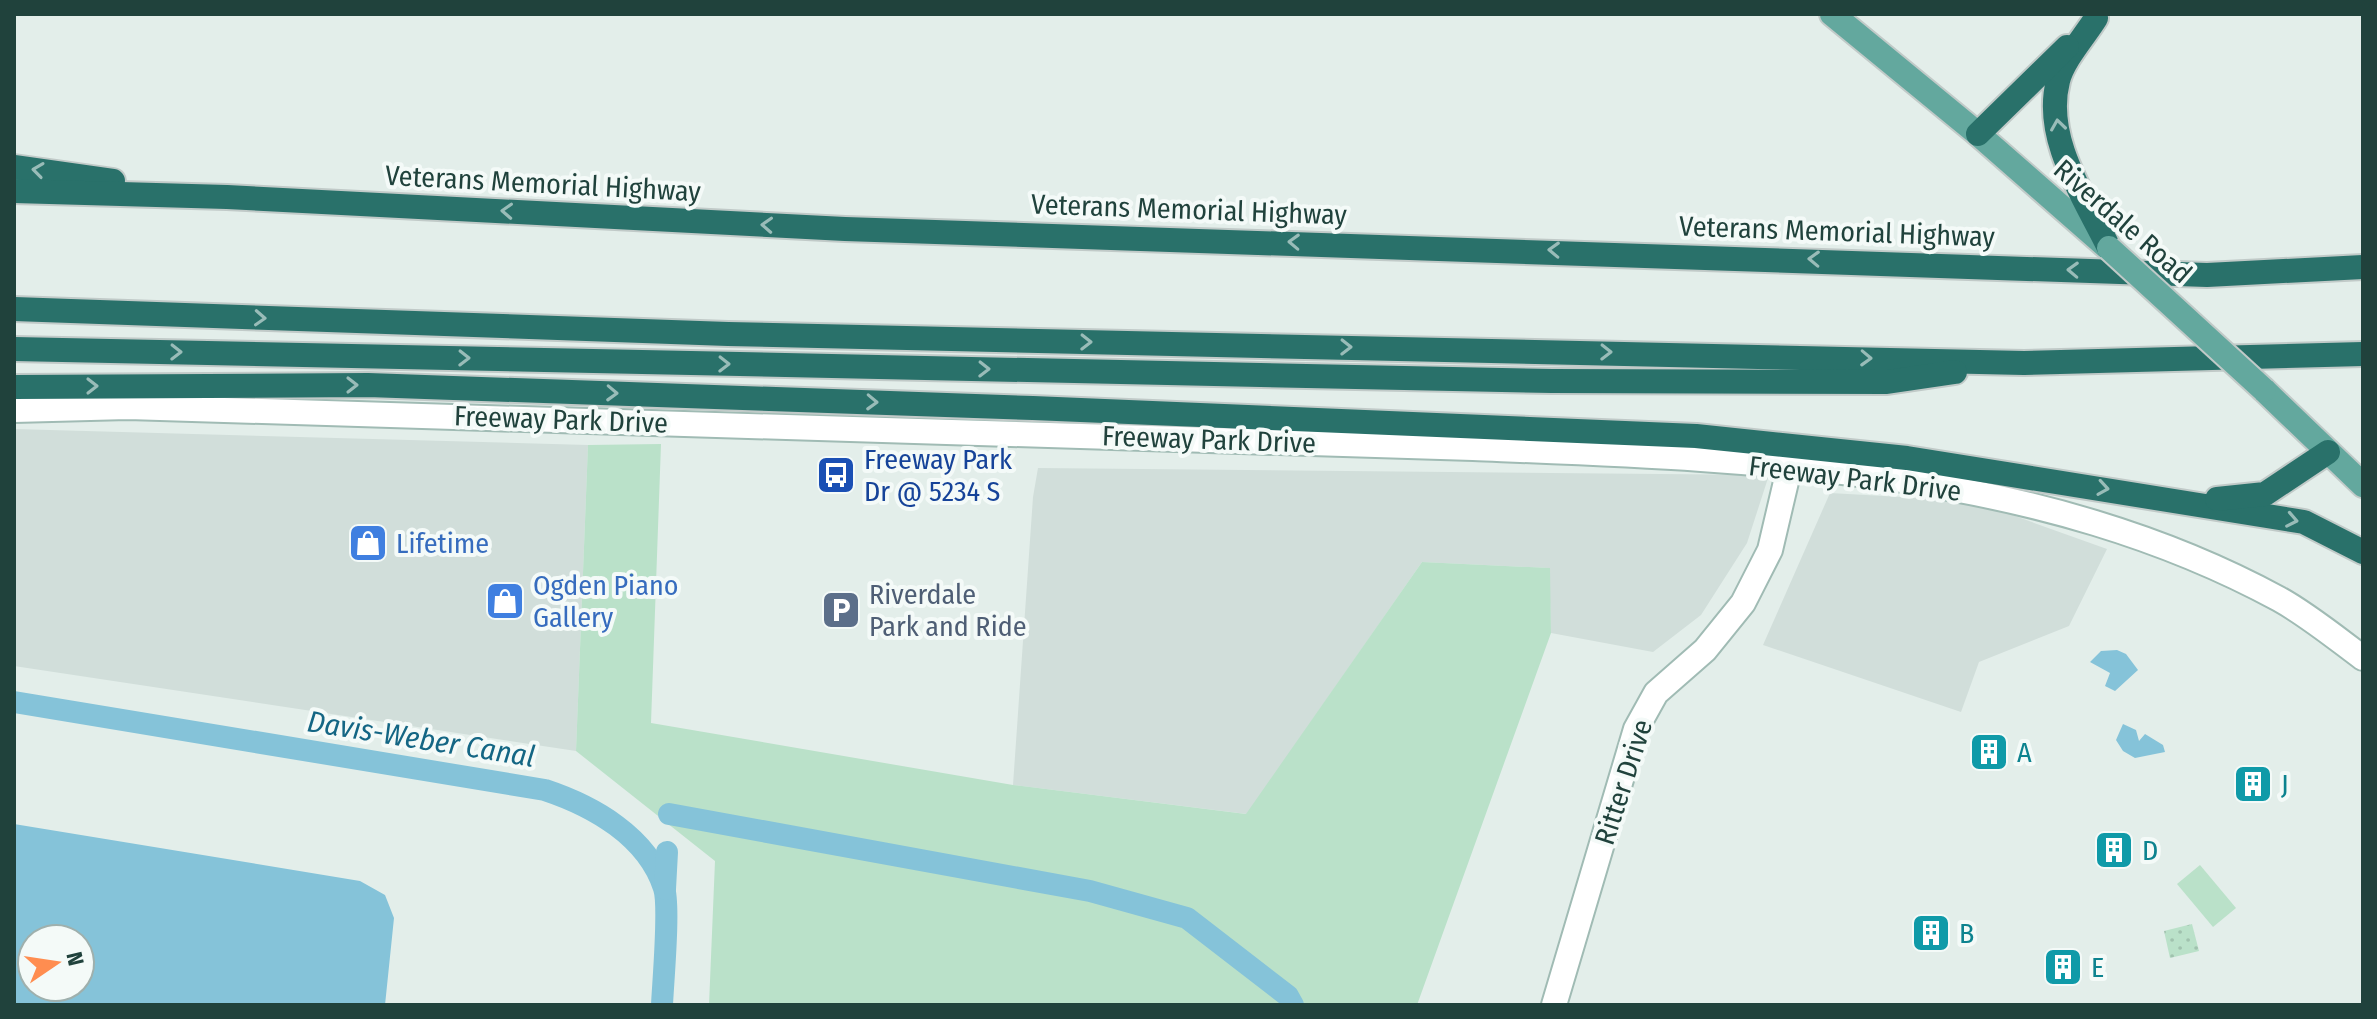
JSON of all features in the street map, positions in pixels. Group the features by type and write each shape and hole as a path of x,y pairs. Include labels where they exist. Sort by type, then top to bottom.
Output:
{"highway":[{"path":"1978,134 2098,16"},
{"path":"2098,16 2058,78 2055,105 2060,144 2109,248"},
{"path":"14,167 227,197"},
{"name":"Veterans Memorial Highway","path":"14,191 227,197 845,229 2207,275 2363,267"},
{"path":"2207,275 2363,252"},
{"path":"14,309 713,333 2024,363 2363,354"},
{"path":"14,349 1552,381 1887,382 2024,363"},
{"path":"14,387 368,385 1696,436 1907,458 2304,522 2363,552"},
{"path":"2187,502 2265,494 2328,452"}],"main road":[{"name":"Riverdale Road","path":"1832,14 1978,134 2109,248 2363,485"}],"street":[{"name":"Freeway Park Drive","path":"14,410 128,407 1593,453 1907,480 1988,495 2151,540 2281,600 2363,658"},
{"name":"Ritter Drive","path":"1554,1005 1636,729 1656,693 1705,650 1743,603 1770,550 1789,469"}],"shaded area":[{"path":"14,429 588,445 576,751 14,666"},
{"path":"1038,468 1769,475 1747,543 1701,615 1653,652 1551,633 1549,568 1422,562 1247,814 1013,785 1033,497"},
{"path":"1830,493 1973,501 2107,549 2069,626 1979,662 1961,712 1763,645"}],"green space":[{"path":"661,444 651,723 1013,785 1246,814 1422,562 1550,568 1551,633 1417,1005 709,1005 715,861 576,751 588,445"},
{"path":"2200,865 2236,908 2213,927 2177,884"},
{"path":"2192,924 2199,951 2170,958 2164,931"}],"water":[{"path":"2117,650 2126,654 2138,670 2115,691 2105,686 2110,673 2090,662 2101,651"},
{"path":"2123,724 2136,730 2139,741 2145,734 2163,745 2165,752 2135,758 2123,751 2116,740"},
{"path":"14,824 360,881 385,895 394,918 385,1005 14,1005"}],"waterway":[{"name":"Davis-Weber Canal","path":"14,702 545,790 581,805 632,838 656,870 664,888 666,927 662,1005"},
{"path":"669,814 1090,891 1187,918 1288,996 1293,1005"},
{"path":"665,889 667,852"}],"place":[{"name":"Freeway Park Dr @ 5234 S","path":"836,475"},
{"name":"Lifetime","path":"368,543"},
{"name":"Ogden Piano Gallery","path":"505,601"},
{"name":"Riverdale Park and Ride","path":"841,610"},
{"name":"A","path":"1989,752"},
{"name":"J","path":"2253,784"},
{"name":"D","path":"2114,850"},
{"name":"B","path":"1931,933"},
{"name":"E","path":"2063,967"}]}
